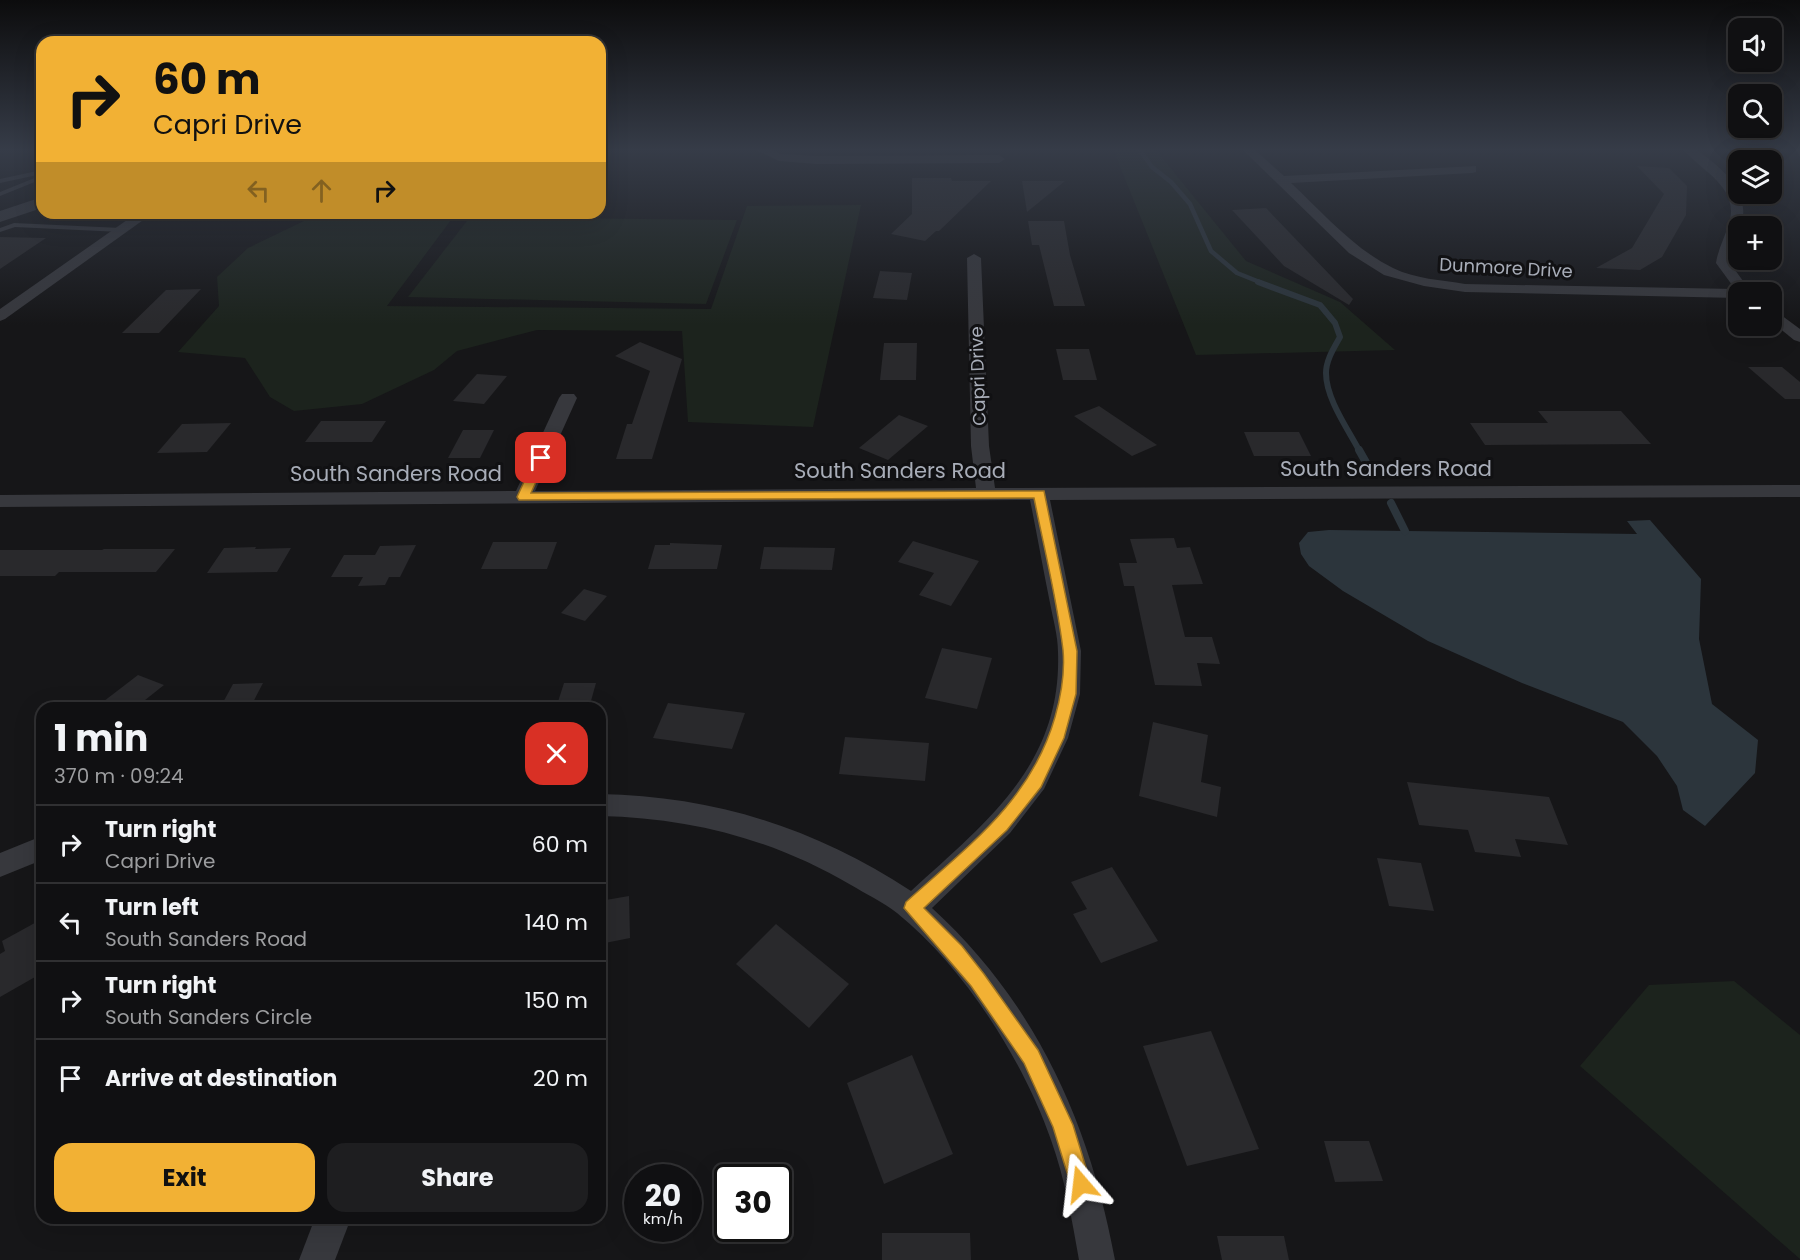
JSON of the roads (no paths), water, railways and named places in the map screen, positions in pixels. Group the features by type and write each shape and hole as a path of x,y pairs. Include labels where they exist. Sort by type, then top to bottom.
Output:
{"street":[{"path":"6,216 27,208"},
{"name":"Dunmore Drive","path":"1310,208 1354,250 1389,272 1424,282 1465,288 1728,294"},
{"path":"1736,282 1723,264 1724,253 1739,212 1738,208"},
{"path":"0,316 137,219"},
{"name":"Capri Drive","path":"974,258 980,446 986,494"},
{"path":"1782,323 1800,337"},
{"path":"523,497 568,398"},
{"name":"South Sanders Road","path":"0,501 1800,491"},
{"path":"912,908 1001,825 1035,782 1056,738 1068,694 1070,651 1039,494"},
{"path":"606,805 684,811 733,820 774,832 850,869 912,908 969,969 1031,1056 1063,1125 1087,1204 1097,1260"},
{"path":"0,865 36,850"},
{"path":"317,1260 331,1224"}],"lane":[{"path":"0,230 6,216 121,230"}],"waterway":[{"path":"1192,208 1211,251 1237,273 1262,283"},
{"path":"1258,282 1320,305 1335,323 1340,337 1327,363 1327,383 1338,414 1360,452"},
{"path":"1359,450 1372,473"},
{"path":"1391,503 1405,531"}]}
